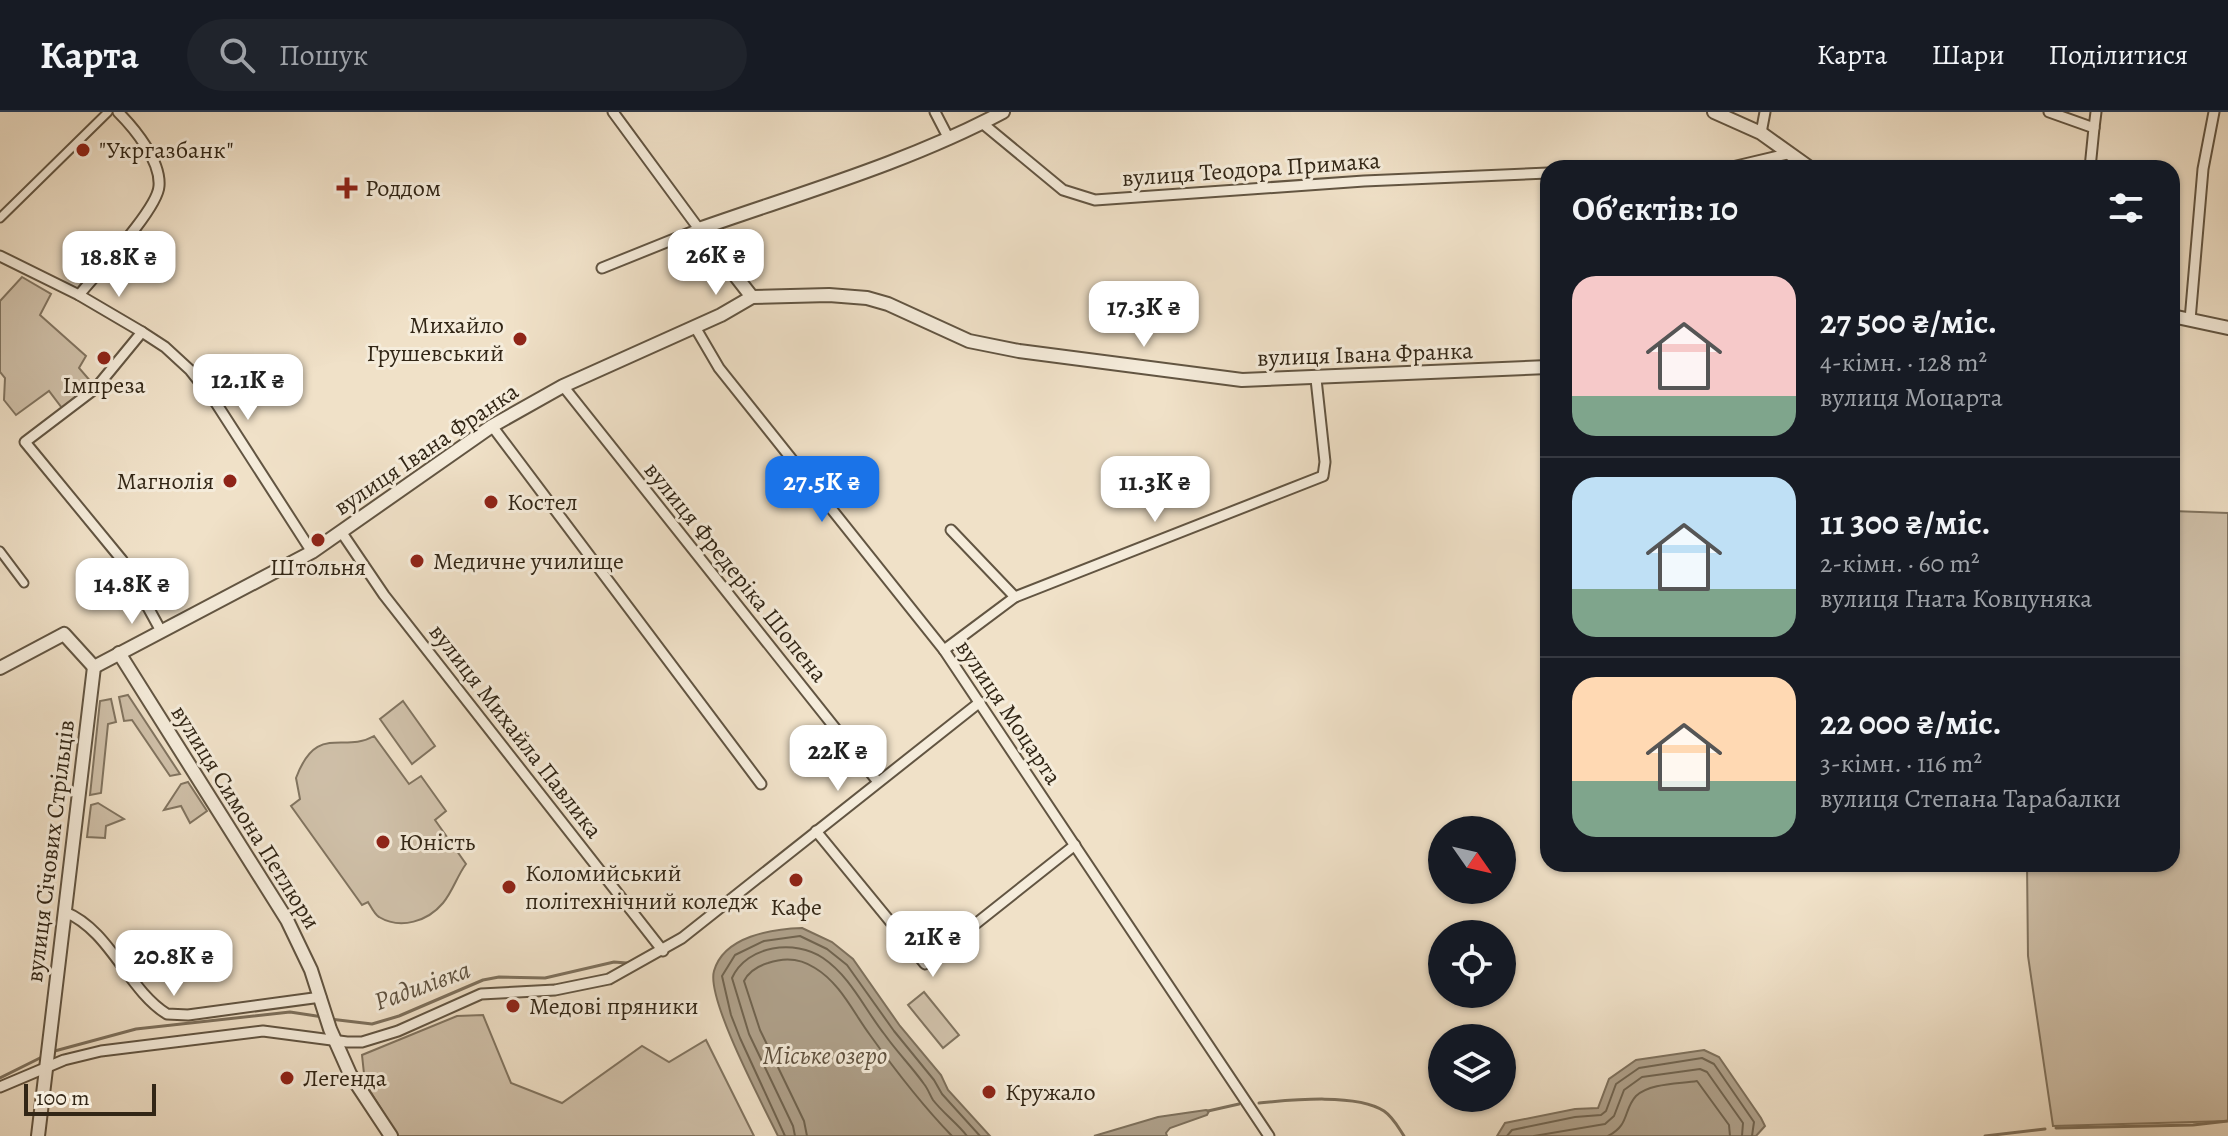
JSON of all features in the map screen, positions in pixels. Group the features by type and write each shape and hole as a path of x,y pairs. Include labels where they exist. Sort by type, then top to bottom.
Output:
{"street":[{"path":"0,218 108,112"},
{"path":"79,295 148,211 159,190 158,174 151,157 118,112"},
{"path":"613,112 752,297"},
{"path":"935,112 949,139"},
{"path":"602,268 699,229 883,166 949,139 1003,112"},
{"path":"1714,112 1761,133 1797,160"},
{"path":"1761,133 1765,112"},
{"path":"2049,112 2094,128"},
{"path":"2091,160 2096,112"},
{"path":"2190,320 2203,169 2214,112"},
{"name":"вулиця Теодора Примака","path":"982,123 1063,190 1095,200 1364,181 1540,173"},
{"path":"1762,160 1787,154"},
{"path":"0,256 79,295 173,354 209,392 312,552"},
{"name":"вулиця Івана Франка","path":"94,667 312,552 492,426 563,386 695,327 752,297 854,296 888,304 959,338 1019,351 1242,380 1540,367"},
{"path":"2180,318 2228,328"},
{"name":"вулиця Моцарта","path":"695,327 719,368 944,650 1269,1136"},
{"path":"142,332 96,388 25,442 122,560 161,631"},
{"path":"944,650 1015,597 1323,476 1325,462 1316,379"},
{"name":"вулиця Фредеріка Шопена","path":"563,386 878,782"},
{"path":"492,426 761,784"},
{"path":"951,530 1015,597"},
{"name":"вулиця Михайла Павлика","path":"342,533 384,595 663,951"},
{"path":"0,551 24,583"},
{"path":"0,668 64,634 94,667"},
{"name":"вулиця Симона Петлюри","path":"119,653 287,920 333,1035"},
{"name":"вулиця Січових Стрільців","path":"38,1136 94,667"},
{"path":"0,1087 48,1058 263,1031 333,1035 356,1043 380,1038 481,994 555,990 621,975 663,951 762,877 980,702"},
{"path":"816,831 925,964 1075,845"},
{"path":"65,912 84,921 167,1014 323,1004"},
{"path":"333,1035 350,1074 391,1136"}],"shaded area":[{"path":"22,277 51,294 40,315 86,356 79,368 92,383 62,408 49,391 16,415 4,400 5,378 0,372 0,301"},
{"path":"2180,511 2228,513 2228,1121 2053,1126 2028,956 2027,872 2180,872"},
{"path":"128,695 180,774 170,776 132,720 124,721 119,697"},
{"path":"111,699 116,722 108,724 101,793 90,795 100,701"},
{"path":"403,701 435,746 412,764 380,719"},
{"name":"Юність","path":"374,736 409,784 421,776 446,811 435,820 466,864 443,903 430,915 414,922 387,921 373,911 368,902 362,905 291,806 300,799 296,778 313,750 322,745 363,741"},
{"path":"188,782 207,811 190,823 181,806 164,810 181,784"},
{"path":"98,803 124,819 106,826 105,838 87,837 91,805"},
{"path":"924,992 959,1035 943,1048 908,1005"},
{"path":"483,1015 511,1083 562,1103 642,1046 669,1062 706,1040 754,1136 398,1136 365,1083 362,1055 457,1016"}],"water":[{"name":"Міське озеро","path":"802,928 832,942 853,959 900,1026 941,1075 948,1090 990,1136 778,1136 727,1028 714,985 714,971 719,959 738,942 777,930"},
{"path":"1704,1050 1719,1057 1761,1118 1765,1126 1756,1136 1497,1136 1505,1123 1575,1109 1598,1108 1609,1079 1636,1060"},
{"path":"1209,1111 1207,1115 1170,1128 1167,1136 1094,1136 1158,1117"}],"waterway":[{"name":"Радилівка","path":"330,1019 372,1024 399,1016 483,980 499,977 545,978 614,962 627,963"},
{"name":"Радилівка","path":"51,1052 136,1029 290,1012 323,1017"},
{"name":"Радилівка","path":"0,1078 44,1056"},
{"path":"1259,1103 1323,1099 1372,1105 1393,1119 1404,1136"},
{"path":"1208,1111 1239,1104"},
{"path":"2056,1128 2193,1125 2228,1121"},
{"path":"1985,1136 2045,1129"}],"place":[{"name":"\"Укргазбанк\"","path":"83,150"},
{"name":"Роддом","path":"347,188"},
{"name":"Михайло Грушевський","path":"520,339"},
{"name":"Імпреза","path":"104,358"},
{"name":"Магнолія","path":"230,481"},
{"name":"Костел","path":"491,502"},
{"name":"Штольня","path":"318,540"},
{"name":"Медичне училище","path":"417,561"},
{"name":"Юність","path":"383,842"},
{"name":"Кафе","path":"796,880"},
{"name":"Коломийський політехнічний коледж","path":"509,887"},
{"name":"Медові пряники","path":"513,1006"},
{"name":"Легенда","path":"287,1078"},
{"name":"Кружало","path":"989,1092"}]}
